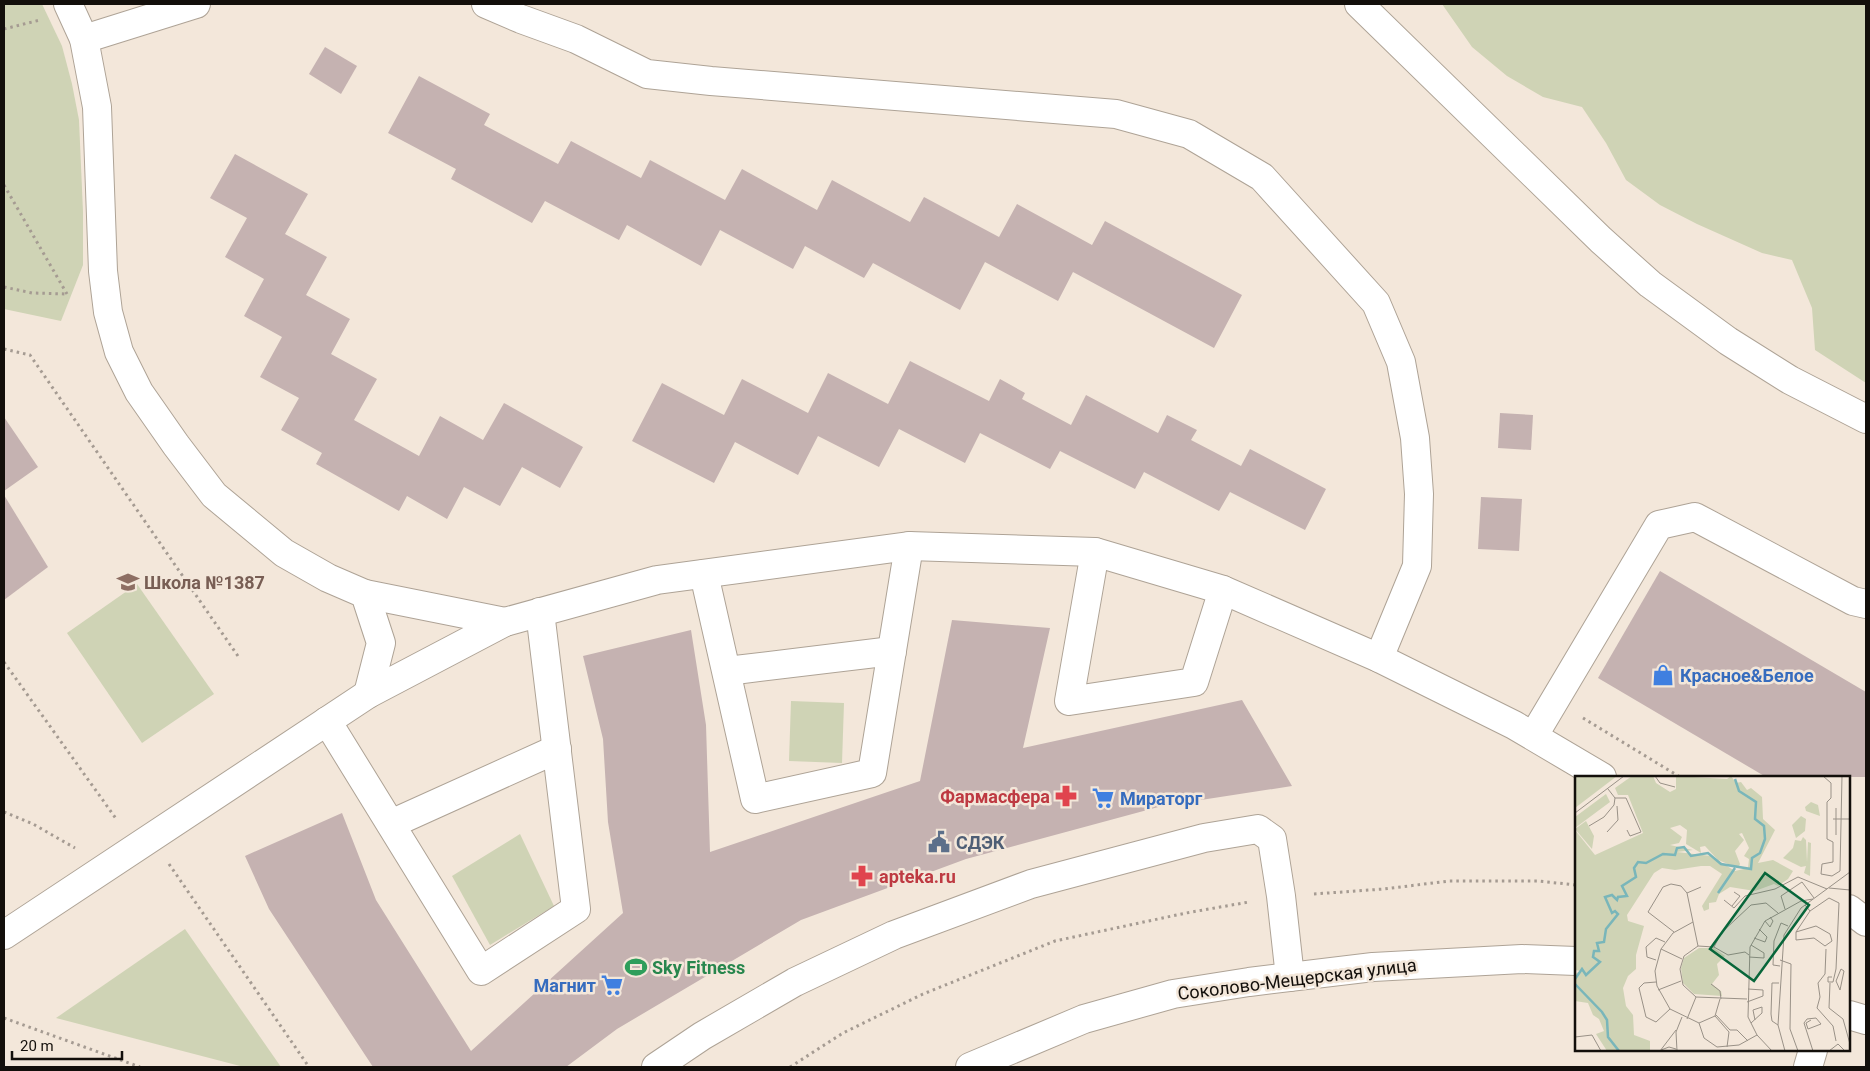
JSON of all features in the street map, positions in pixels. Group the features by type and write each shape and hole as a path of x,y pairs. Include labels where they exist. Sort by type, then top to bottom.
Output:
{"street":[{"path":"68,4 84,39 97,107 101,221 108,312 119,352 140,392 176,445 214,495 284,553 328,578 365,594 505,622"},
{"path":"84,39 196,4"},
{"path":"486,4 576,39 647,74 721,82 1116,114 1189,134 1262,177 1376,303 1401,362 1415,438 1419,494 1417,566 1379,658"},
{"path":"1358,4 1601,240 1650,284 1728,341 1790,380 1866,419"},
{"path":"1534,736 1659,525 1695,518 1853,601 1866,604"},
{"path":"704,574 755,799 872,773 909,546"},
{"path":"4,935 368,694 505,622 657,580 909,546 1095,552 1223,590 1379,658 1534,736 1600,776"},
{"path":"1095,552 1069,700 1194,682 1223,590"},
{"path":"365,594 381,643 368,694"},
{"path":"327,722 481,971 576,909 540,612"},
{"path":"727,671 892,651"},
{"path":"391,824 557,749"},
{"path":"656,1067 702,1036 795,982 894,935 1031,884 1204,838 1258,828 1272,839 1282,896 1290,977"},
{"path":"1850,909 1866,922"},
{"name":"Соколово-Мещерская улица","path":"970,1067 1084,1019 1173,994 1373,967 1522,959 1575,961"},
{"path":"1850,1015 1866,1020"},
{"path":"1808,1067 1813,1051"}],"path":[{"path":"4,185 67,294"},
{"path":"4,287 32,293 106,296"},
{"path":"4,349 30,355 240,659"},
{"path":"4,662 144,842 309,1067"},
{"path":"1555,701 1678,776"},
{"path":"4,812 33,824 108,866"},
{"path":"790,1067 843,1033 924,994 1055,941 1186,913 1282,896 1384,889 1449,881 1538,881 1575,884"},
{"path":"4,1018 140,1067"}],"green space":[{"path":"4,4 42,4 62,46 79,120 83,265 61,321 4,309"},
{"path":"1442,4 1866,4 1866,383 1815,350 1812,308 1792,260 1762,253 1660,205 1626,180 1606,143 1582,107 1543,97 1507,76 1472,47"},
{"path":"137,584 214,694 142,743 67,633"},
{"path":"791,701 844,703 842,763 789,761"},
{"path":"520,834 554,906 490,945 452,876"},
{"path":"185,929 281,1067 244,1067 56,1018"}],"building":[{"path":"325,47 357,66 341,94 309,74"},
{"path":"419,76 490,114 484,125 558,164 571,141 641,178 650,160 725,200 742,169 817,210 832,180 910,222 924,197 999,237 1017,204 1092,245 1105,221 1242,295 1214,348 1073,272 1058,301 985,262 960,310 873,263 864,278 805,246 793,269 720,230 701,266 627,225 619,240 545,201 532,223 451,179 456,169 388,133"},
{"path":"235,154 308,194 285,234 327,257 306,295 350,319 331,354 377,379 354,420 419,456 440,416 483,440 504,403 583,447 560,488 522,467 500,506 464,487 447,519 407,496 399,511 316,464 322,453 281,430 299,398 260,377 282,337 244,316 264,279 225,257 247,218 210,198"},
{"path":"910,361 989,401 1000,379 1025,393 1022,399 1071,425 1086,395 1158,433 1167,415 1197,430 1191,440 1241,466 1250,449 1326,489 1305,530 1230,492 1219,511 1144,472 1135,489 1060,451 1050,469 980,433 965,463 899,429 879,467 818,436 798,475 735,442 714,483 632,441 662,383 724,415 742,379 808,413 828,373 888,404"},
{"path":"1500,413 1533,415 1531,450 1498,448"},
{"path":"4,417 38,467 4,491"},
{"path":"4,495 48,567 4,600"},
{"path":"1481,497 1522,499 1519,551 1478,549"},
{"path":"1660,571 1866,692 1866,777 1764,776 1598,678"},
{"path":"952,620 1050,628 1023,748 1242,700 1292,786 1162,806 966,859 801,920 617,1029 566,1067 373,1067 269,909 245,856 342,813 376,900 471,1051 623,913 608,822 603,739 583,656 691,630 706,725 710,852 920,781"}],"place":[{"name":"Школа №1387","path":"128,582"},
{"name":"Красное&Белое","path":"1663,675"},
{"name":"Фармасфера","path":"1066,796"},
{"name":"Мираторг","path":"1103,798"},
{"name":"СДЭК","path":"939,842"},
{"name":"apteka.ru","path":"862,876"},
{"name":"Sky Fitness","path":"636,967"},
{"name":"Магнит","path":"612,985"}]}
